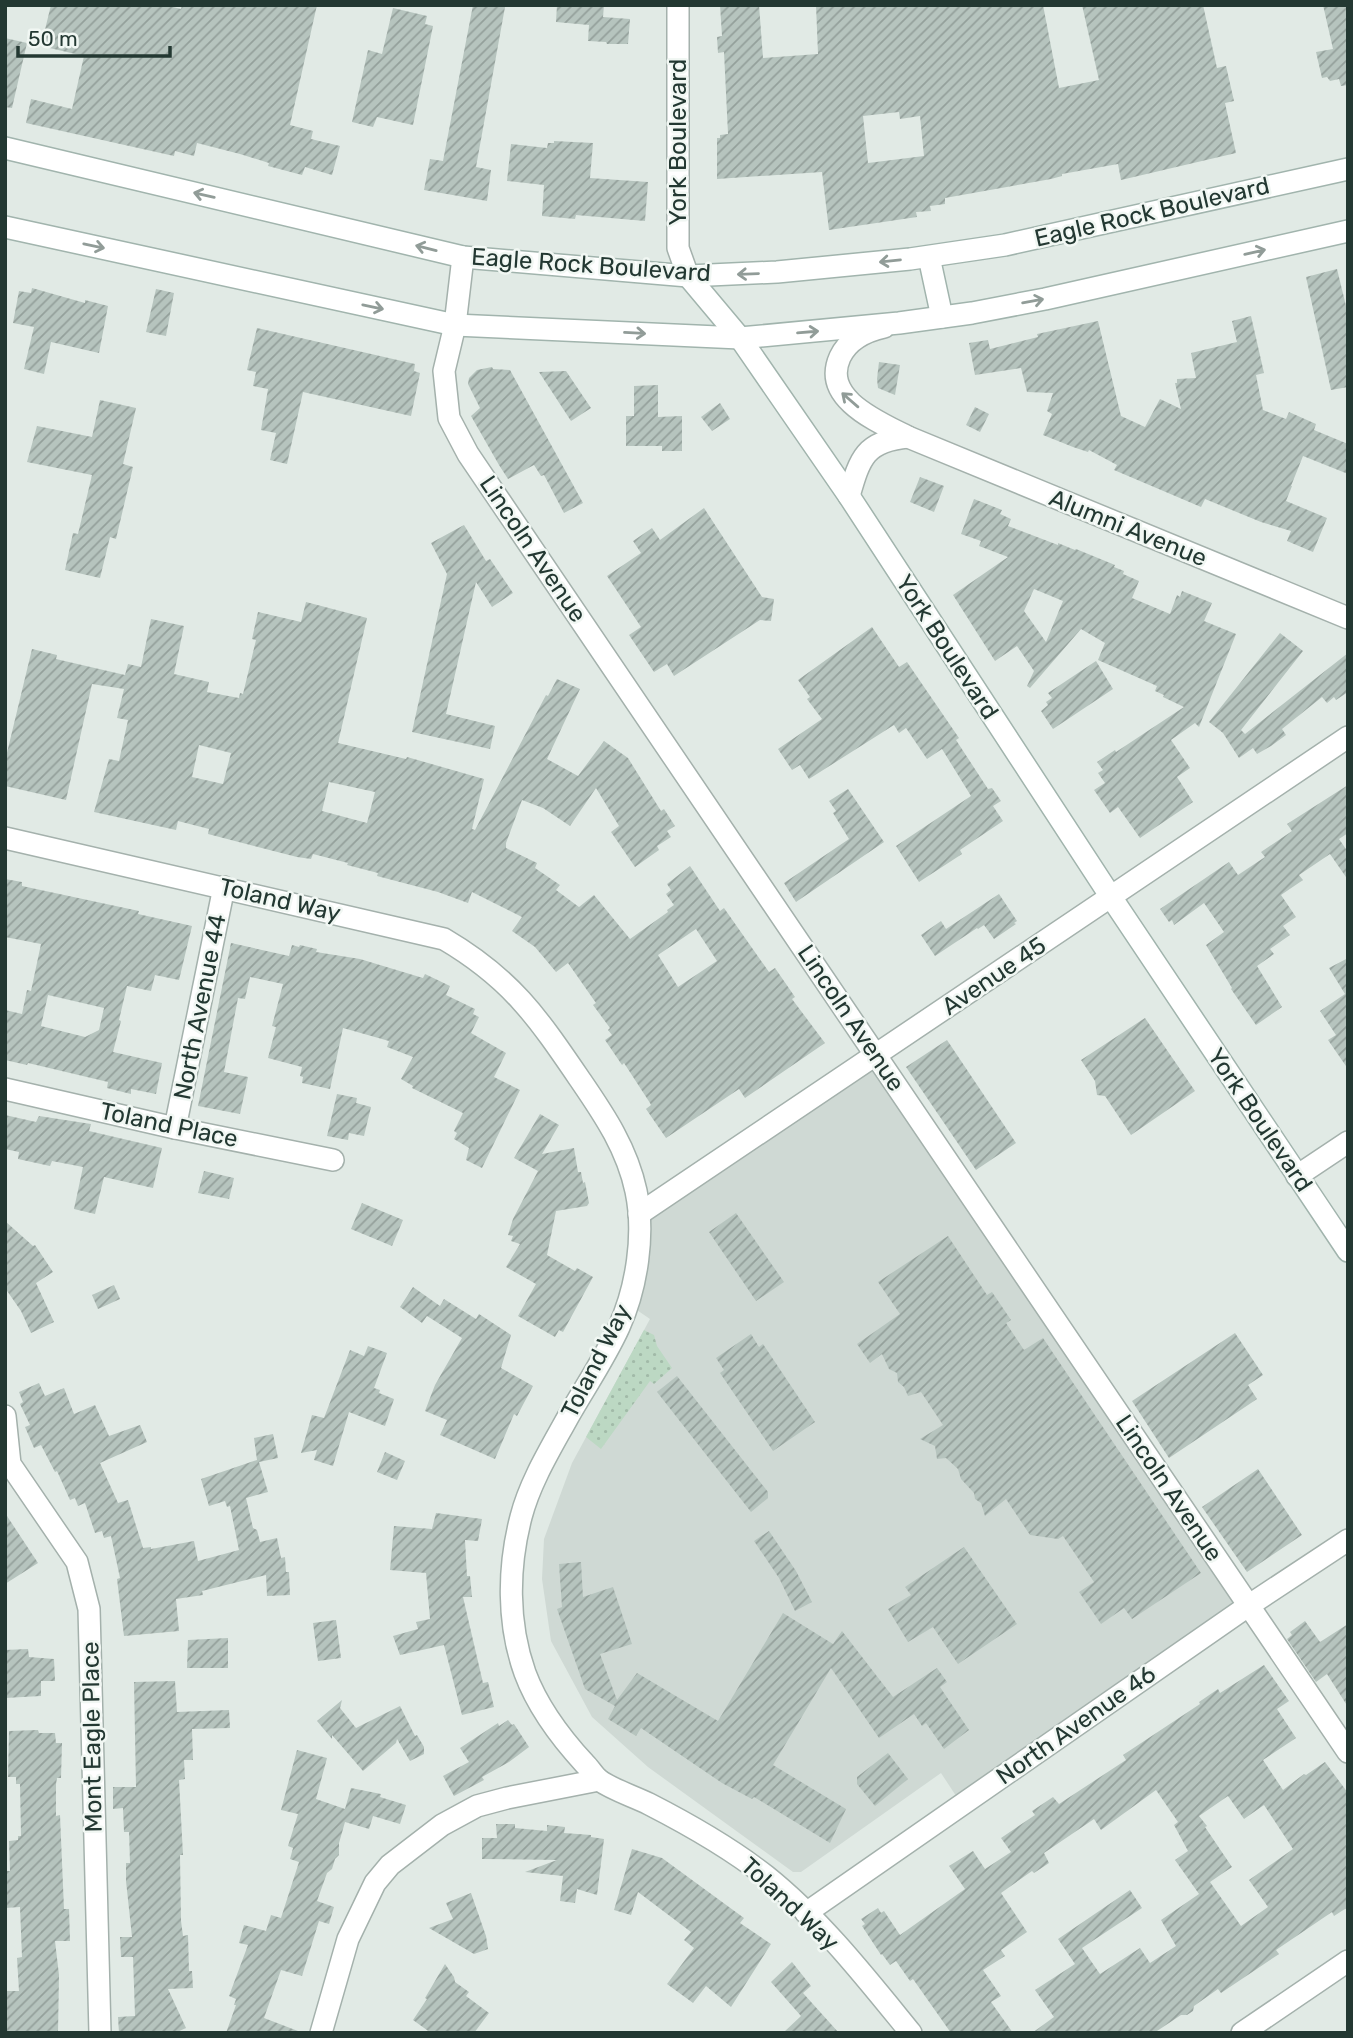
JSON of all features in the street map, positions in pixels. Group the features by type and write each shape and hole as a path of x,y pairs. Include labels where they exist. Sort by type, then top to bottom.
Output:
{"street":[{"name":"York Boulevard","path":"678,5 678,247 688,276 740,338 849,496 1111,897 1348,1251"},
{"name":"Eagle Rock Boulevard","path":"5,148 463,257 688,276 777,272 929,257 1059,233 1348,169"},
{"path":"5,226 456,325 740,338 899,323 1045,299 1348,231"},
{"name":"Lincoln Avenue","path":"463,257 456,325 444,371 449,418 468,454 1348,1752"},
{"path":"929,257 942,317"},
{"name":"Alumni Avenue","path":"899,323 858,337 844,349 837,364 836,378 840,391 877,421 908,437 1348,618"},
{"path":"849,496 864,455 876,444 888,439 908,437"},
{"name":"Avenue 45","path":"639,1214 1348,737"},
{"name":"Toland Way","path":"5,838 444,939 477,958 505,981 547,1030 608,1120 622,1147 636,1193 639,1214 638,1251 632,1287 620,1325 554,1445 522,1514 511,1594 515,1636 526,1673 560,1737 599,1780 720,1842 768,1878 807,1913 911,2033"},
{"name":"North Avenue 44","path":"175,1128 224,887"},
{"name":"Toland Place","path":"5,1088 175,1128 333,1160"},
{"path":"1297,1176 1348,1142"},
{"name":"Mont Eagle Place","path":"5,1416 8,1463 77,1562 89,1609 100,2033"},
{"name":"North Avenue 46","path":"807,1913 1248,1606 1348,1540"},
{"path":"321,2033 348,1939 375,1883 390,1865 412,1845 442,1825 477,1807 599,1780"},
{"path":"1242,2033 1348,1961"}],"shaded area":[{"path":"877,1061 1242,1606 962,1805 941,1773 801,1872 793,1872 648,1767 592,1717 551,1641 542,1579 544,1539 572,1463 650,1319 631,1306 646,1218"}],"green space":[{"path":"644,1330 654,1335 657,1346 672,1368 654,1384 650,1381 601,1449 586,1437"}],"building":[{"path":"51,5 165,5 181,9 182,5 317,5 290,125 313,131 311,139 340,146 332,175 305,167 302,175 197,143 194,156 175,151 174,156 26,123 31,99 72,109 84,56 41,46"},
{"path":"473,5 505,5 476,167 491,170 487,201 424,190 430,159 443,161"},
{"path":"557,5 604,5 603,17 630,19 628,44 588,41 589,25 556,22"},
{"path":"720,5 759,5 763,58 818,54 816,5 1043,5 1059,88 1099,80 1082,5 1203,5 1217,68 1226,66 1234,101 1225,103 1236,153 1121,180 1118,164 1062,174 1051,179 945,198 945,204 930,206 931,211 916,212 917,217 829,230 822,172 717,179 717,138 728,134 724,52 718,53 717,37 722,36","holes":["899,112 900,119 920,116 924,156 868,163 863,116"]},
{"path":"1323,5 1348,5 1348,85 1341,86 1339,79 1330,81 1327,77 1322,78 1316,52 1333,49"},
{"path":"393,8 427,16 425,24 433,26 413,125 377,117 373,127 352,122 368,50 382,54"},
{"path":"5,38 27,43 12,108 5,107"},
{"path":"548,143 593,143 590,178 648,182 645,221 576,215 575,219 542,216 544,185 507,181 511,144 547,148"},
{"path":"1337,269 1348,314 1348,387 1331,390 1306,277"},
{"path":"32,288 85,303 85,300 108,306 99,353 51,342 44,374 24,369 34,327 13,323 19,291 31,293"},
{"path":"156,289 174,293 166,336 146,332"},
{"path":"1251,316 1264,373 1256,375 1263,410 1286,419 1289,412 1316,424 1314,430 1348,444 1348,474 1303,456 1286,501 1327,518 1313,552 1287,541 1291,531 1205,499 1201,507 1114,470 1117,465 1089,450 1088,452 1043,435 1052,414 1047,411 1053,393 1027,392 1021,368 975,375 969,343 988,340 990,349 1038,337 1037,334 1098,321 1121,416 1145,427 1160,399 1181,409 1175,383 1177,379 1196,378 1191,353 1237,342 1232,321"},
{"path":"257,328 415,364 414,371 420,373 411,416 303,392 287,464 270,460 276,433 261,430 268,389 253,386 256,372 247,370"},
{"path":"879,362 900,365 895,395 878,388"},
{"path":"492,367 510,370 583,503 564,513 544,475 541,476 534,465 508,479 471,416 480,408 468,384 469,378 477,370"},
{"path":"566,371 591,408 571,421 539,372"},
{"path":"658,385 658,417 682,416 682,451 662,451 662,446 626,446 626,416 634,416 634,386"},
{"path":"100,400 136,408 123,464 133,467 116,539 110,537 100,578 65,570 73,533 78,534 92,475 27,462 37,426 92,437"},
{"path":"720,403 730,419 712,431 701,417"},
{"path":"975,407 989,414 980,432 966,425"},
{"path":"920,477 944,486 934,512 910,502"},
{"path":"974,499 1002,510 1000,514 1011,519 1008,526 1115,565 1114,567 1124,571 1123,574 1139,581 1132,598 1170,614 1177,595 1180,597 1182,591 1212,603 1204,621 1236,634 1199,727 1195,723 1171,740 1190,768 1177,777 1193,802 1140,838 1118,807 1110,813 1094,790 1105,783 1098,773 1103,770 1097,762 1184,707 1155,691 1157,686 1098,660 1105,643 1081,629 1030,688 1027,686 1034,671 1017,646 995,661 953,595 1008,557 979,546 981,541 961,534","holes":["1034,589 1063,601 1046,642 1024,611"]},
{"path":"704,508 762,597 774,599 771,621 760,620 674,676 667,664 654,672 629,635 641,627 607,576 641,553 633,541 652,528 660,540"},
{"path":"464,525 486,561 490,559 513,593 492,607 476,582 446,714 495,726 490,749 412,732 447,574 431,543"},
{"path":"306,602 367,618 338,743 406,759 407,757 484,779 472,829 475,830 557,679 580,689 547,759 578,776 604,741 628,758 661,811 664,809 675,826 667,831 671,837 657,846 659,850 635,867 611,832 619,826 596,788 570,826 543,808 522,800 506,848 537,863 535,868 560,885 556,890 579,907 594,895 630,939 674,905 666,894 671,890 667,884 690,866 720,911 724,908 769,972 775,968 795,997 792,999 825,1043 745,1098 739,1089 666,1138 646,1109 650,1103 605,1040 612,1035 608,1030 610,1028 568,963 556,972 535,947 512,931 522,917 472,892 468,903 377,876 378,873 347,865 348,863 313,854 311,859 297,857 208,834 209,829 178,821 176,830 94,812 109,759 119,761 128,720 117,718 124,689 92,684 66,800 5,786 5,761 32,649 57,655 56,659 125,675 128,664 141,667 151,619 184,626 174,674 209,682 207,692 239,698 240,693 243,694 256,640 252,639 258,612 301,622","holes":["199,745 231,753 223,784 192,777","329,782 375,792 367,823 322,811","696,929 717,961 678,987 658,955"]},
{"path":"872,627 899,667 907,662 959,738 956,740 988,789 992,788 1001,801 993,806 1003,821 960,850 962,854 919,882 896,846 971,796 942,749 927,759 906,728 899,733 894,725 809,779 800,765 792,770 778,749 822,719 807,699 810,697 798,680"},
{"path":"1280,633 1303,651 1241,730 1245,734 1348,653 1348,692 1327,703 1322,697 1282,729 1286,735 1257,754 1253,748 1239,758 1223,733 1209,722"},
{"path":"1096,661 1113,689 1053,729 1041,711 1052,698 1048,693"},
{"path":"1348,785 1348,833 1339,839 1348,852 1348,880 1330,854 1299,875 1303,880 1281,895 1296,917 1283,926 1290,935 1270,949 1274,954 1257,966 1282,1007 1256,1025 1231,989 1206,945 1224,932 1204,903 1174,925 1160,909 1229,862 1238,875 1265,857 1261,852 1292,831 1287,824"},
{"path":"848,789 884,842 796,902 784,883 849,839 829,801"},
{"path":"5,879 22,882 22,886 139,911 138,914 192,926 179,980 155,975 151,991 127,986 119,1020 121,1021 113,1052 162,1063 156,1094 131,1089 131,1094 107,1088 108,1082 5,1060 5,1010 22,1014 27,990 31,991 41,944 5,937","holes":["48,995 104,1008 99,1030 85,1037 41,1026"]},
{"path":"999,894 1017,921 1014,923 1016,924 994,939 984,925 935,956 921,935 941,921 946,929"},
{"path":"231,943 289,956 292,945 300,945 317,949 316,952 360,959 423,978 425,974 450,986 446,995 475,1009 473,1014 479,1017 471,1033 506,1053 494,1077 520,1090 482,1168 466,1160 469,1148 454,1139 457,1133 454,1131 463,1113 412,1088 413,1086 401,1079 413,1057 387,1047 389,1041 343,1028 330,1089 302,1083 302,1067 268,1058 276,1027 272,1026 283,984 250,977 245,999 238,998 224,1072 248,1077 240,1114 198,1106"},
{"path":"1348,958 1348,1069 1328,1040 1336,1035 1320,1011 1345,994 1329,968"},
{"path":"1145,1018 1195,1091 1131,1135 1105,1096 1097,1095 1095,1081 1081,1060"},
{"path":"947,1040 1016,1143 976,1170 906,1067"},
{"path":"337,1094 357,1098 356,1103 371,1107 364,1136 349,1133 348,1140 327,1136"},
{"path":"540,1114 559,1125 542,1154 574,1148 578,1172 581,1172 583,1183 585,1182 589,1203 587,1206 556,1211 547,1255 575,1271 577,1268 593,1277 563,1332 559,1330 555,1337 518,1316 536,1284 506,1267 520,1244 511,1241 513,1236 508,1235 513,1219 538,1171 514,1158"},
{"path":"5,1115 36,1122 39,1116 91,1124 89,1131 162,1148 153,1188 104,1177 95,1214 74,1209 83,1167 52,1161 50,1166 18,1159 19,1152 5,1149"},
{"path":"204,1171 234,1178 229,1199 198,1193"},
{"path":"362,1203 403,1220 392,1246 351,1229"},
{"path":"736,1213 784,1282 756,1301 709,1232"},
{"path":"5,1221 35,1245 53,1272 36,1283 54,1322 31,1333 21,1311 5,1288"},
{"path":"948,1236 987,1295 992,1292 1011,1320 1006,1323 1024,1350 1043,1338 1201,1573 1132,1619 1124,1608 1101,1624 1079,1592 1094,1582 1063,1536 1058,1539 1030,1535 1006,1499 985,1516 981,1503 961,1479 958,1469 946,1458 937,1459 935,1446 920,1439 943,1425 921,1392 908,1396 898,1382 897,1373 889,1369 882,1354 870,1363 857,1344 900,1314 878,1282"},
{"path":"114,1285 120,1299 98,1309 92,1295"},
{"path":"413,1287 440,1306 444,1299 476,1319 479,1314 511,1335 501,1368 533,1386 517,1416 514,1414 495,1459 440,1435 447,1420 425,1411 435,1385 462,1338 427,1316 422,1323 400,1307"},
{"path":"1235,1333 1263,1375 1248,1385 1257,1399 1169,1458 1132,1401"},
{"path":"751,1334 759,1347 763,1344 815,1422 773,1451 720,1373 724,1370 716,1358"},
{"path":"368,1346 387,1353 374,1388 394,1399 385,1426 349,1412 333,1466 314,1460 317,1450 301,1453 312,1415 324,1418 350,1350 364,1356"},
{"path":"677,1376 768,1492 768,1498 751,1512 657,1392"},
{"path":"39,1383 45,1396 64,1388 74,1414 95,1405 109,1436 140,1425 147,1442 100,1463 118,1503 128,1500 143,1548 194,1541 198,1561 239,1550 230,1506 227,1507 225,1501 209,1506 201,1479 257,1460 254,1438 273,1434 278,1458 259,1462 268,1492 246,1498 253,1528 257,1530 260,1542 277,1538 281,1558 285,1557 286,1572 289,1572 290,1595 267,1596 266,1575 202,1591 203,1595 176,1599 179,1631 124,1636 117,1579 120,1578 111,1536 104,1538 102,1531 95,1533 85,1503 78,1506 75,1498 70,1500 41,1445 34,1448 25,1427 30,1425 20,1404 23,1402 19,1392"},
{"path":"385,1452 405,1461 397,1480 377,1472"},
{"path":"1258,1469 1302,1535 1247,1572 1202,1507"},
{"path":"5,1513 38,1563 5,1584"},
{"path":"436,1513 482,1519 478,1541 465,1540 467,1576 470,1576 472,1597 463,1597 483,1683 488,1682 494,1707 462,1715 444,1645 400,1655 393,1636 418,1629 416,1622 430,1619 426,1573 390,1570 394,1526 432,1529"},
{"path":"769,1531 796,1571 812,1602 795,1611 779,1578 754,1541"},
{"path":"964,1547 1017,1624 958,1664 933,1627 908,1642 888,1609 911,1595 905,1587"},
{"path":"581,1562 583,1597 613,1587 632,1644 600,1654 617,1700 637,1673 718,1721 783,1613 833,1644 842,1631 893,1697 937,1668 947,1682 940,1687 969,1730 944,1749 926,1723 922,1726 914,1714 879,1738 831,1668 773,1765 846,1809 830,1843 754,1797 752,1799 722,1783 641,1728 636,1736 608,1719 615,1706 585,1689 557,1609 562,1607 559,1564"},
{"path":"336,1620 341,1658 318,1661 313,1623"},
{"path":"1305,1621 1320,1642 1348,1624 1348,1707 1327,1674 1316,1682 1287,1639 1292,1635 1290,1632"},
{"path":"228,1638 228,1668 187,1668 188,1640"},
{"path":"28,1649 29,1657 54,1659 55,1681 41,1681 41,1696 5,1698 5,1650"},
{"path":"1264,1665 1289,1701 1277,1709 1296,1738 1263,1760 1283,1790 1325,1762 1348,1793 1348,1907 1334,1916 1332,1912 1276,1950 1279,1954 1221,1993 1218,1989 1194,2006 1193,2011 1181,2015 1154,2033 1032,2033 1054,2017 1035,1990 1075,1964 1058,1939 1130,1890 1142,1908 1082,1948 1100,1974 1140,1948 1150,1963 1176,1946 1161,1920 1199,1894 1175,1860 1188,1851 1174,1825 1178,1822 1156,1790 1101,1830 1094,1819 1044,1853 1049,1863 1034,1873 1032,1871 1001,1893 1027,1932 1001,1950 1005,1956 983,1970 1001,1996 991,2002 1013,2033 951,2033 913,1979 910,1981 896,1961 890,1965 881,1955 862,1926 865,1924 861,1919 878,1908 881,1913 884,1911 900,1935 965,1889 949,1866 973,1851 985,1869 1011,1852 1001,1838 1035,1815 1032,1811 1053,1797 1059,1804 1126,1760 1123,1755 1200,1704 1199,1702 1218,1689 1220,1693","holes":["1228,1796 1244,1819 1264,1805 1293,1849 1249,1880 1268,1907 1241,1926 1210,1882 1232,1867 1199,1816"]},
{"path":"175,1681 177,1712 229,1710 230,1728 192,1729 193,1760 184,1760 185,1779 179,1780 183,1855 180,1855 181,1921 183,1936 188,1935 189,1971 192,1971 193,1988 168,1989 186,2028 175,2033 119,2033 118,2017 135,2016 133,1957 121,1957 120,1937 132,1937 126,1881 126,1863 130,1863 129,1832 124,1832 123,1808 113,1809 113,1787 136,1787 134,1682"},
{"path":"342,1700 340,1708 356,1728 400,1706 415,1736 417,1735 424,1747 424,1754 410,1761 397,1739 396,1743 363,1771 317,1721"},
{"path":"508,1720 514,1724 529,1747 482,1777 484,1780 454,1796 443,1776 469,1762 460,1748 498,1723 499,1726"},
{"path":"38,1730 39,1733 55,1733 56,1743 62,1743 61,1778 57,1778 56,1784 56,1816 60,1815 64,1909 69,1909 70,1941 55,1941 59,1975 58,2033 5,2033 5,1991 19,1991 17,1958 22,1957 20,1907 5,1908 5,1871 10,1871 9,1841 18,1840 18,1836 21,1836 20,1784 16,1784 16,1777 8,1777 9,1731"},
{"path":"297,1750 327,1758 316,1799 345,1809 351,1788 381,1794 380,1797 406,1805 400,1824 373,1816 369,1829 345,1822 339,1843 339,1855 327,1873 317,1901 334,1907 329,1924 319,1921 302,1976 281,1970 264,2018 298,2033 226,2033 236,2005 236,1999 229,1996 248,1945 239,1943 244,1925 266,1931 271,1915 281,1918 299,1862 290,1859 293,1848 288,1846 298,1814 281,1810"},
{"path":"888,1753 908,1779 875,1806 857,1784 857,1777"},
{"path":"496,1824 515,1824 515,1828 547,1831 547,1825 565,1827 564,1833 604,1839 597,1895 577,1889 575,1903 560,1901 563,1876 525,1872 557,1860 482,1859 482,1838 497,1838"},
{"path":"632,1849 662,1858 744,1918 740,1923 771,1944 731,2007 706,1986 693,2003 667,1984 694,1948 684,1940 691,1932 638,1892 631,1915 614,1910"},
{"path":"471,1893 488,1949 474,1954 429,1928 453,1919 446,1903"},
{"path":"792,1962 811,1986 803,1993 839,2033 783,2033 801,2016 771,1982"},
{"path":"445,1964 455,1982 469,1992 466,1996 489,2013 474,2033 431,2033 413,2020"}]}
